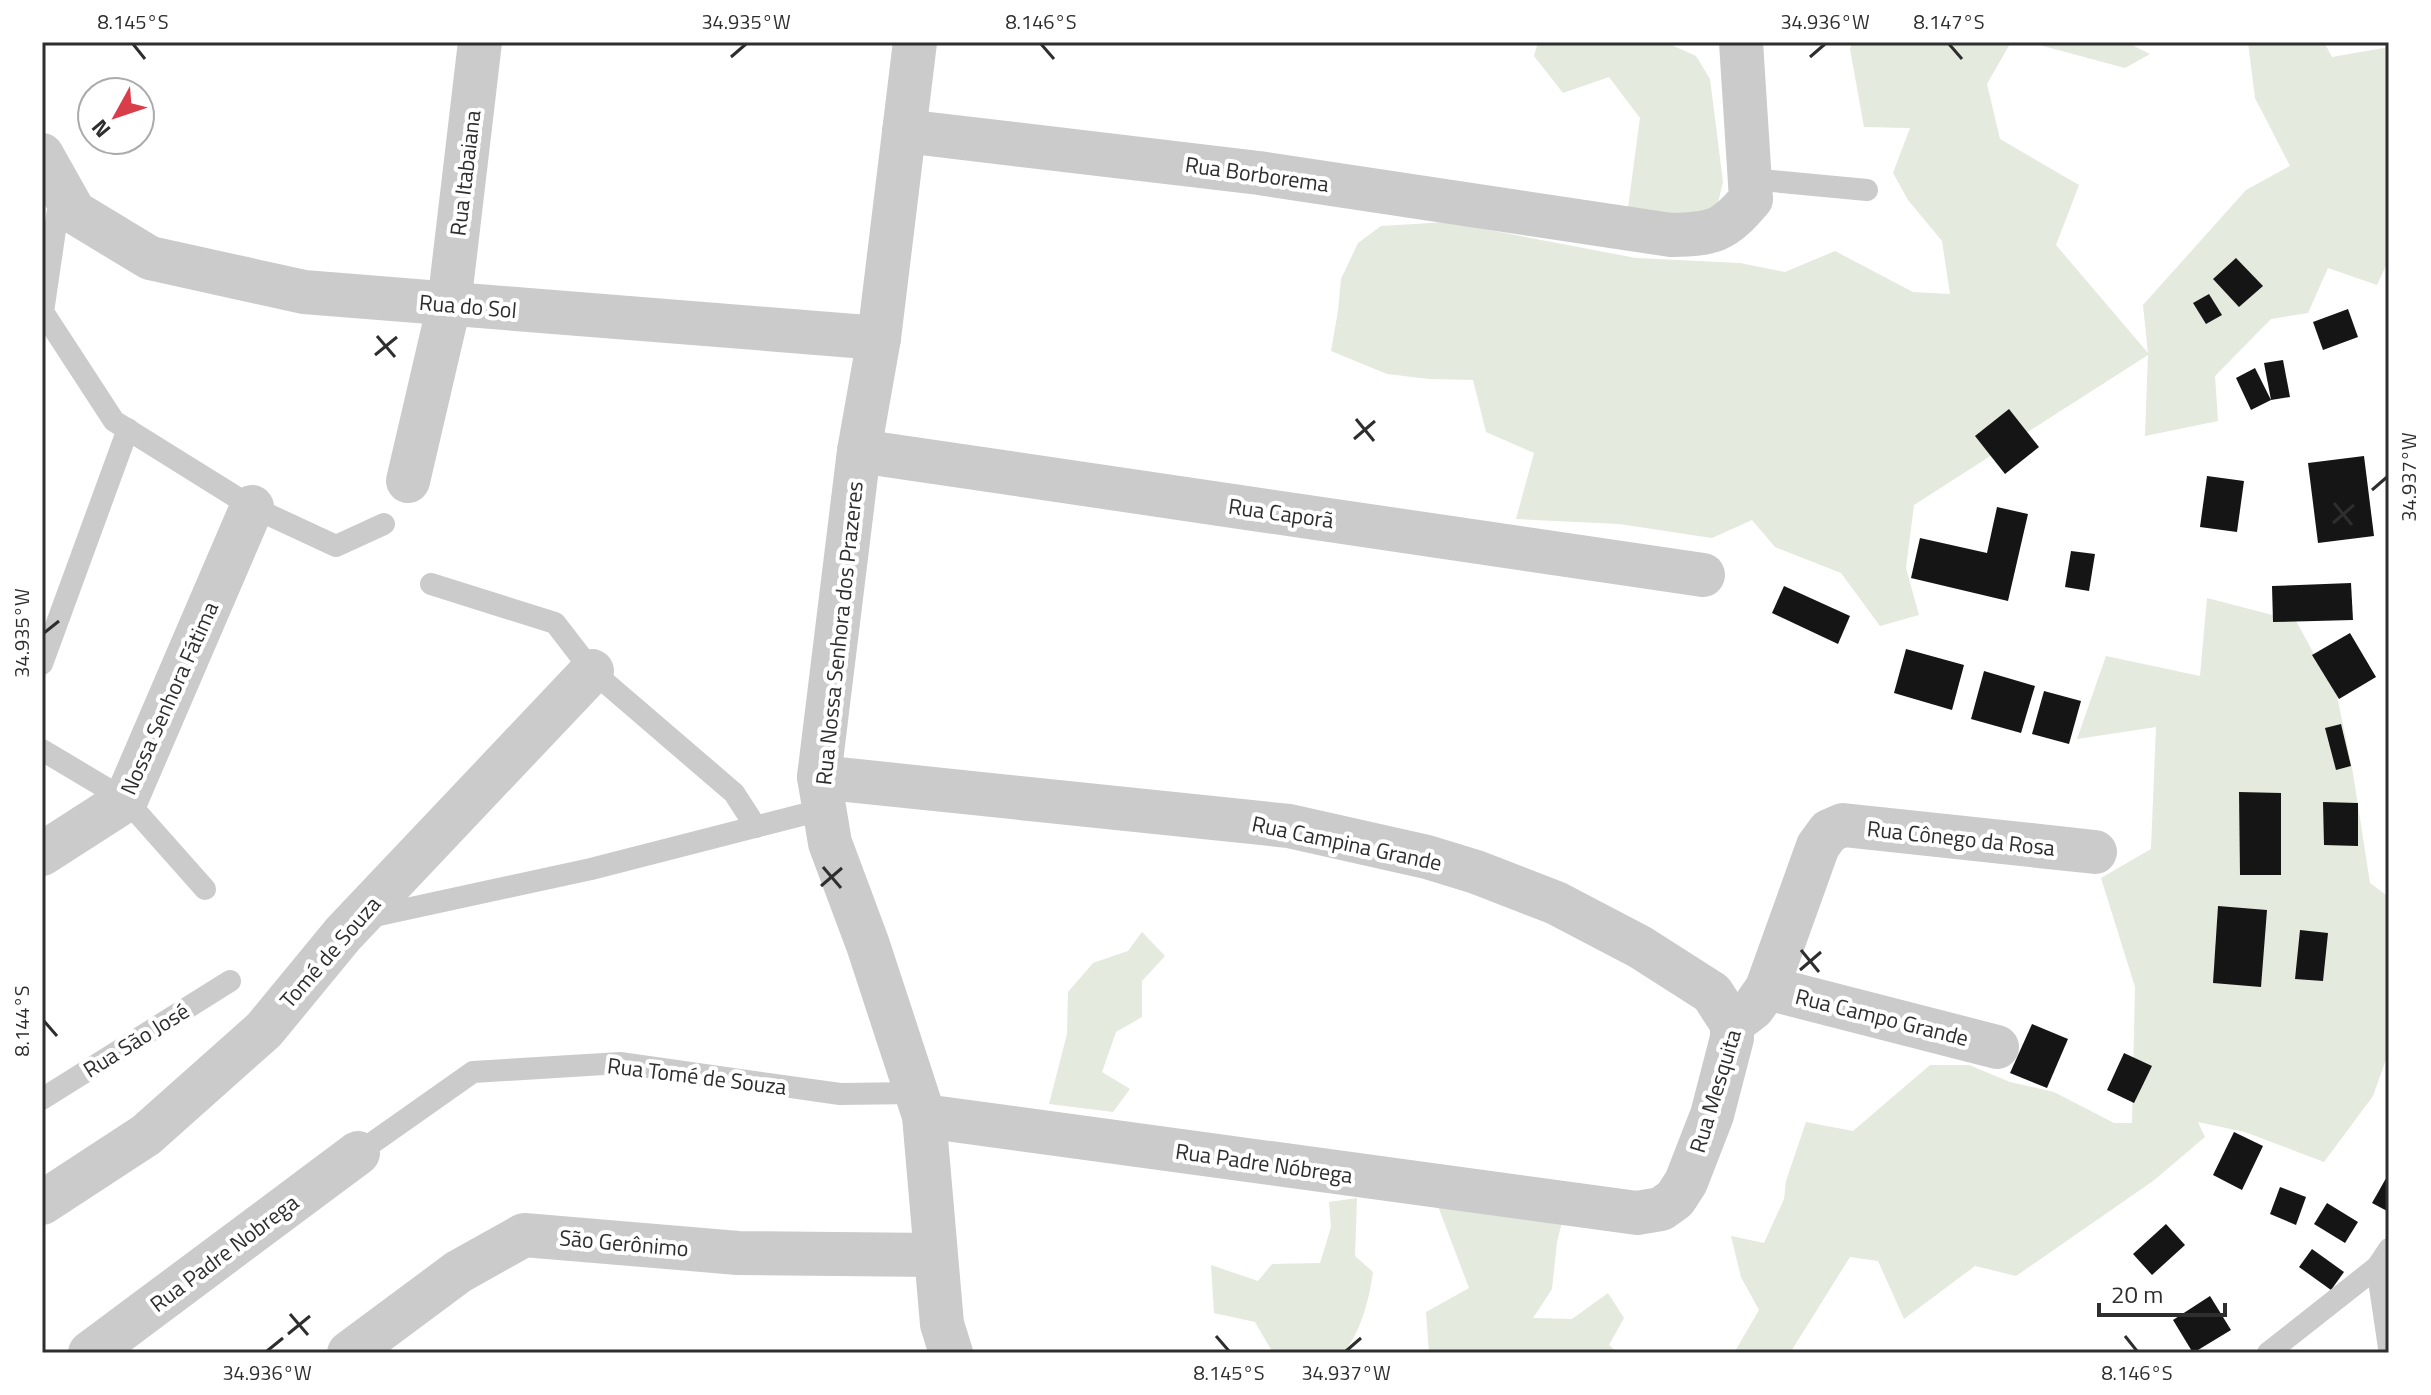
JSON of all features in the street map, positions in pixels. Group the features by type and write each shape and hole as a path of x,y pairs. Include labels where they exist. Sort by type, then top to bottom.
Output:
{"street":[{"name":"Rua Itabaiana","path":"408,481 449,305 480,42"},
{"name":"Rua Nossa Senhora dos Prazeres","path":"915,42 879,338 859,451 822,793 830,843 868,945 920,1104 942,1324 951,1353"},
{"path":"1741,42 1750,179"},
{"name":"Rua Borborema","path":"904,131 1259,173 1671,235 1707,234 1733,220 1751,199 1750,179"},
{"name":"Rua do Sol","path":"59,185 150,258 304,292 879,338"},
{"name":"Rua Caporã","path":"859,451 1703,575"},
{"name":"Nossa Senhora Fátima","path":"42,854 126,800 252,507"},
{"name":"Tomé de Souza","path":"42,1203 146,1135 264,1030 356,920 592,671"},
{"name":"Rua Campina Grande","path":"822,793 1289,826 1427,857 1556,903 1640,947 1712,993 1732,1024"},
{"name":"Rua Cônego da Rosa","path":"1829,831 1843,825 2095,852"},
{"name":"Rua Mesquita","path":"1603,1210 1637,1213 1661,1209 1675,1199 1686,1182 1712,1115 1732,1038 1732,1024 1753,1008 1767,988 1818,846 1829,831"},
{"name":"Rua Campo Grande","path":"1767,988 1997,1047"},
{"name":"Rua Padre Nóbrega","path":"920,1104 1603,1210"},
{"name":"Rua Padre Nobrega","path":"90,1353 358,1153"},
{"name":"São Gerônimo","path":"349,1353 458,1272 524,1235 738,1253 935,1255"}],"lane":[{"path":"1750,179 1867,190"},
{"path":"59,185 42,313 114,421 252,507 336,546 384,524"},
{"path":"42,664 128,429"},
{"path":"431,584 555,623 592,671 734,793 756,827"},
{"path":"42,750 126,800 205,889"},
{"path":"356,920 591,869 756,827 822,793"},
{"name":"Rua São José","path":"42,1099 230,981"},
{"name":"Rua Tomé de Souza","path":"358,1153 473,1072 620,1063 920,1104"},
{"path":"2383,1258 2389,1348"},
{"path":"2268,1353 2383,1258"}],"shaded area":[{"path":"1538,42 1665,42 1696,56 1710,79 1723,182 1714,219 1628,208 1640,118 1609,77 1563,93 1534,56"},
{"path":"1852,42 2011,42 1987,84 2000,139 2079,185 2056,245 2148,353 2143,305 2246,190 2290,166 2255,98 2248,42 2324,42 2332,57 2389,47 2389,259 2377,285 2328,268 2308,313 2271,319 2215,376 2218,421 2145,436 2148,355 1914,505 1906,568 1919,615 1880,626 1841,573 1775,547 1752,520 1712,538 1619,524 1516,519 1534,453 1486,432 1473,380 1387,374 1331,351 1341,279 1358,243 1381,226 1447,222 1636,258 1740,263 1785,272 1835,251 1913,292 1950,294 1942,241 1908,200 1893,173 1910,128 1864,127 1850,49"},
{"path":"2028,42 2126,42 2150,54 2125,68"},
{"path":"2207,598 2296,621 2337,696 2370,883 2389,897 2389,1051 2373,1096 2324,1162 2245,1132 2198,1122 2205,1137 2153,1181 2016,1276 1975,1266 1904,1319 1878,1261 1850,1257 1790,1353 1734,1353 1759,1310 1741,1277 1731,1236 1764,1243 1784,1199 1786,1181 1806,1122 1853,1131 1930,1065 1969,1065 2010,1082 2054,1092 2114,1123 2132,1123 2135,987 2101,878 2151,849 2156,727 2077,739 2106,656 2200,676"},
{"path":"1142,932 1165,956 1142,981 1142,1017 1116,1032 1102,1072 1130,1089 1113,1112 1049,1104 1067,1034 1068,992 1093,963 1128,951"},
{"path":"1433,1193 1565,1210 1557,1242 1552,1289 1533,1318 1572,1319 1608,1293 1624,1318 1609,1345 1618,1353 1429,1353 1426,1312 1469,1288"},
{"path":"1357,1198 1355,1256 1373,1272 1363,1315 1344,1353 1273,1353 1255,1322 1214,1313 1211,1265 1258,1281 1272,1264 1320,1263 1331,1227 1329,1202"}],"building":[{"path":"2236,258 2263,286 2239,307 2213,279"},
{"path":"2209,294 2222,315 2206,324 2193,303"},
{"path":"2348,309 2358,337 2323,350 2313,322"},
{"path":"2283,360 2290,397 2271,400 2264,363"},
{"path":"2255,368 2271,400 2251,410 2236,378"},
{"path":"2009,409 2039,447 2005,474 1975,436"},
{"path":"2364,456 2374,536 2318,543 2308,463"},
{"path":"2207,476 2244,481 2237,532 2200,527"},
{"path":"1997,507 2028,514 2008,601 1911,578 1920,538 1987,553"},
{"path":"2071,551 2095,554 2089,591 2065,587"},
{"path":"2351,583 2353,620 2273,622 2272,586"},
{"path":"1784,586 1850,616 1838,644 1772,613"},
{"path":"2350,633 2376,677 2339,699 2312,655"},
{"path":"1906,649 1964,665 1952,710 1894,693"},
{"path":"1984,671 2035,686 2021,733 1971,719"},
{"path":"2044,691 2081,701 2069,744 2032,734"},
{"path":"2341,724 2351,766 2336,770 2325,728"},
{"path":"2239,792 2281,793 2281,875 2240,875"},
{"path":"2323,802 2358,803 2358,846 2324,845"},
{"path":"2218,906 2267,910 2261,987 2213,983"},
{"path":"2300,930 2328,933 2323,981 2295,979"},
{"path":"2032,1024 2068,1039 2047,1088 2010,1073"},
{"path":"2124,1053 2152,1066 2134,1103 2107,1090"},
{"path":"2234,1132 2263,1146 2242,1190 2213,1175"},
{"path":"2389,1173 2389,1212 2372,1203"},
{"path":"2280,1187 2306,1197 2296,1225 2270,1214"},
{"path":"2327,1203 2358,1222 2345,1243 2314,1224"},
{"path":"2166,1224 2185,1245 2152,1275 2133,1254"},
{"path":"2312,1249 2344,1272 2331,1290 2299,1267"},
{"path":"2210,1296 2231,1330 2193,1353 2173,1320"}]}
